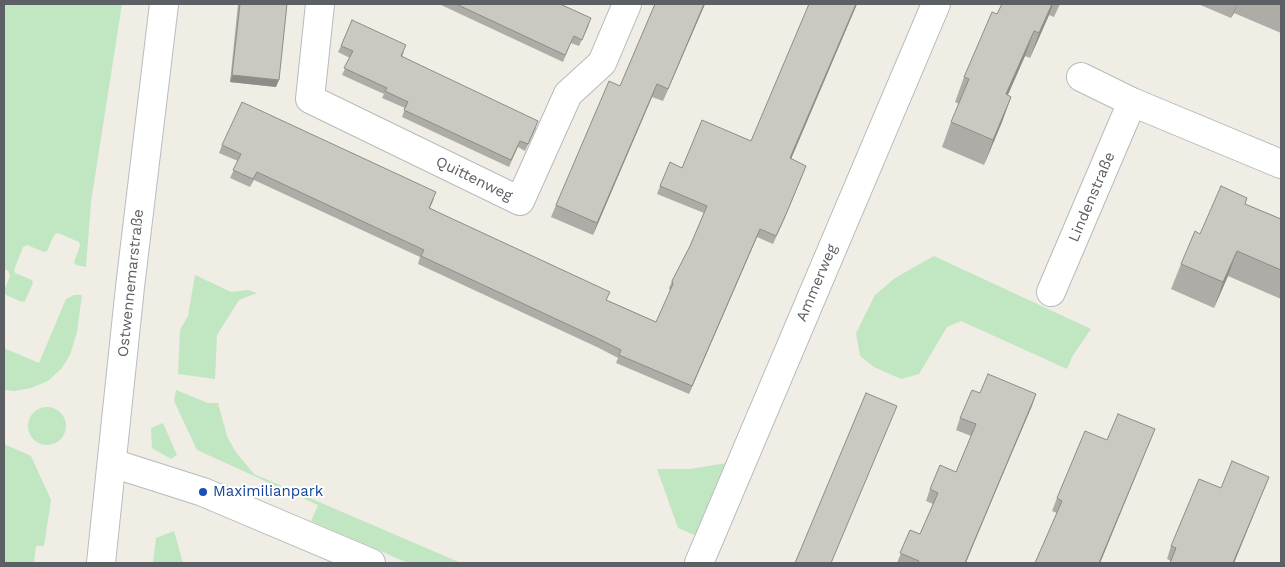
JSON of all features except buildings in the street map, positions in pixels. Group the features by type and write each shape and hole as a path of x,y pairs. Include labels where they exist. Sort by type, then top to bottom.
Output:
{"street":[{"name":"Ostwennemarstraße","path":"101,563 136,238 164,4"},
{"name":"Quittenweg","path":"320,4 310,99 520,201 568,94 602,62 628,4"},
{"name":"Ammerweg","path":"698,563 936,4"},
{"path":"1081,77 1132,102 1281,164"},
{"name":"Lindenstraße","path":"1051,292 1132,102"},
{"path":"112,463 192,488 370,563"}],"green space":[{"path":"4,4 122,4 91,202 86,267 76,265 74,262 80,246 79,242 58,233 54,235 47,251 44,252 27,245 23,247 14,270 15,273 32,280 33,283 25,301 22,302 6,295 4,291 10,276 8,271 4,269"},
{"path":"934,256 1091,329 1072,357 1067,369 961,321 947,327 919,374 901,379 874,367 860,356 856,333 875,295 895,278"},
{"path":"195,275 231,292 248,290 257,293 239,300 217,335 215,379 178,374 180,330 188,316"},
{"path":"74,295 82,295 77,332 70,355 62,368 48,381 31,388 15,391 4,390 4,348 39,363 66,299"},
{"path":"176,390 208,403 218,403 227,436 235,451 254,474 461,563 408,563 311,521 318,505 197,450 174,401"},
{"path":"47,407 60,413 66,426 60,439 47,445 34,439 28,426 34,413"},
{"path":"163,423 177,455 171,459 152,448 151,428"},
{"path":"4,444 31,456 51,500 44,546 36,546 34,562 38,563 4,563"},
{"path":"734,462 708,541 678,528 657,469 689,469"},
{"path":"174,531 183,563 153,563 156,538"}],"place":[{"name":"Maximilianpark","path":"203,492"}]}
